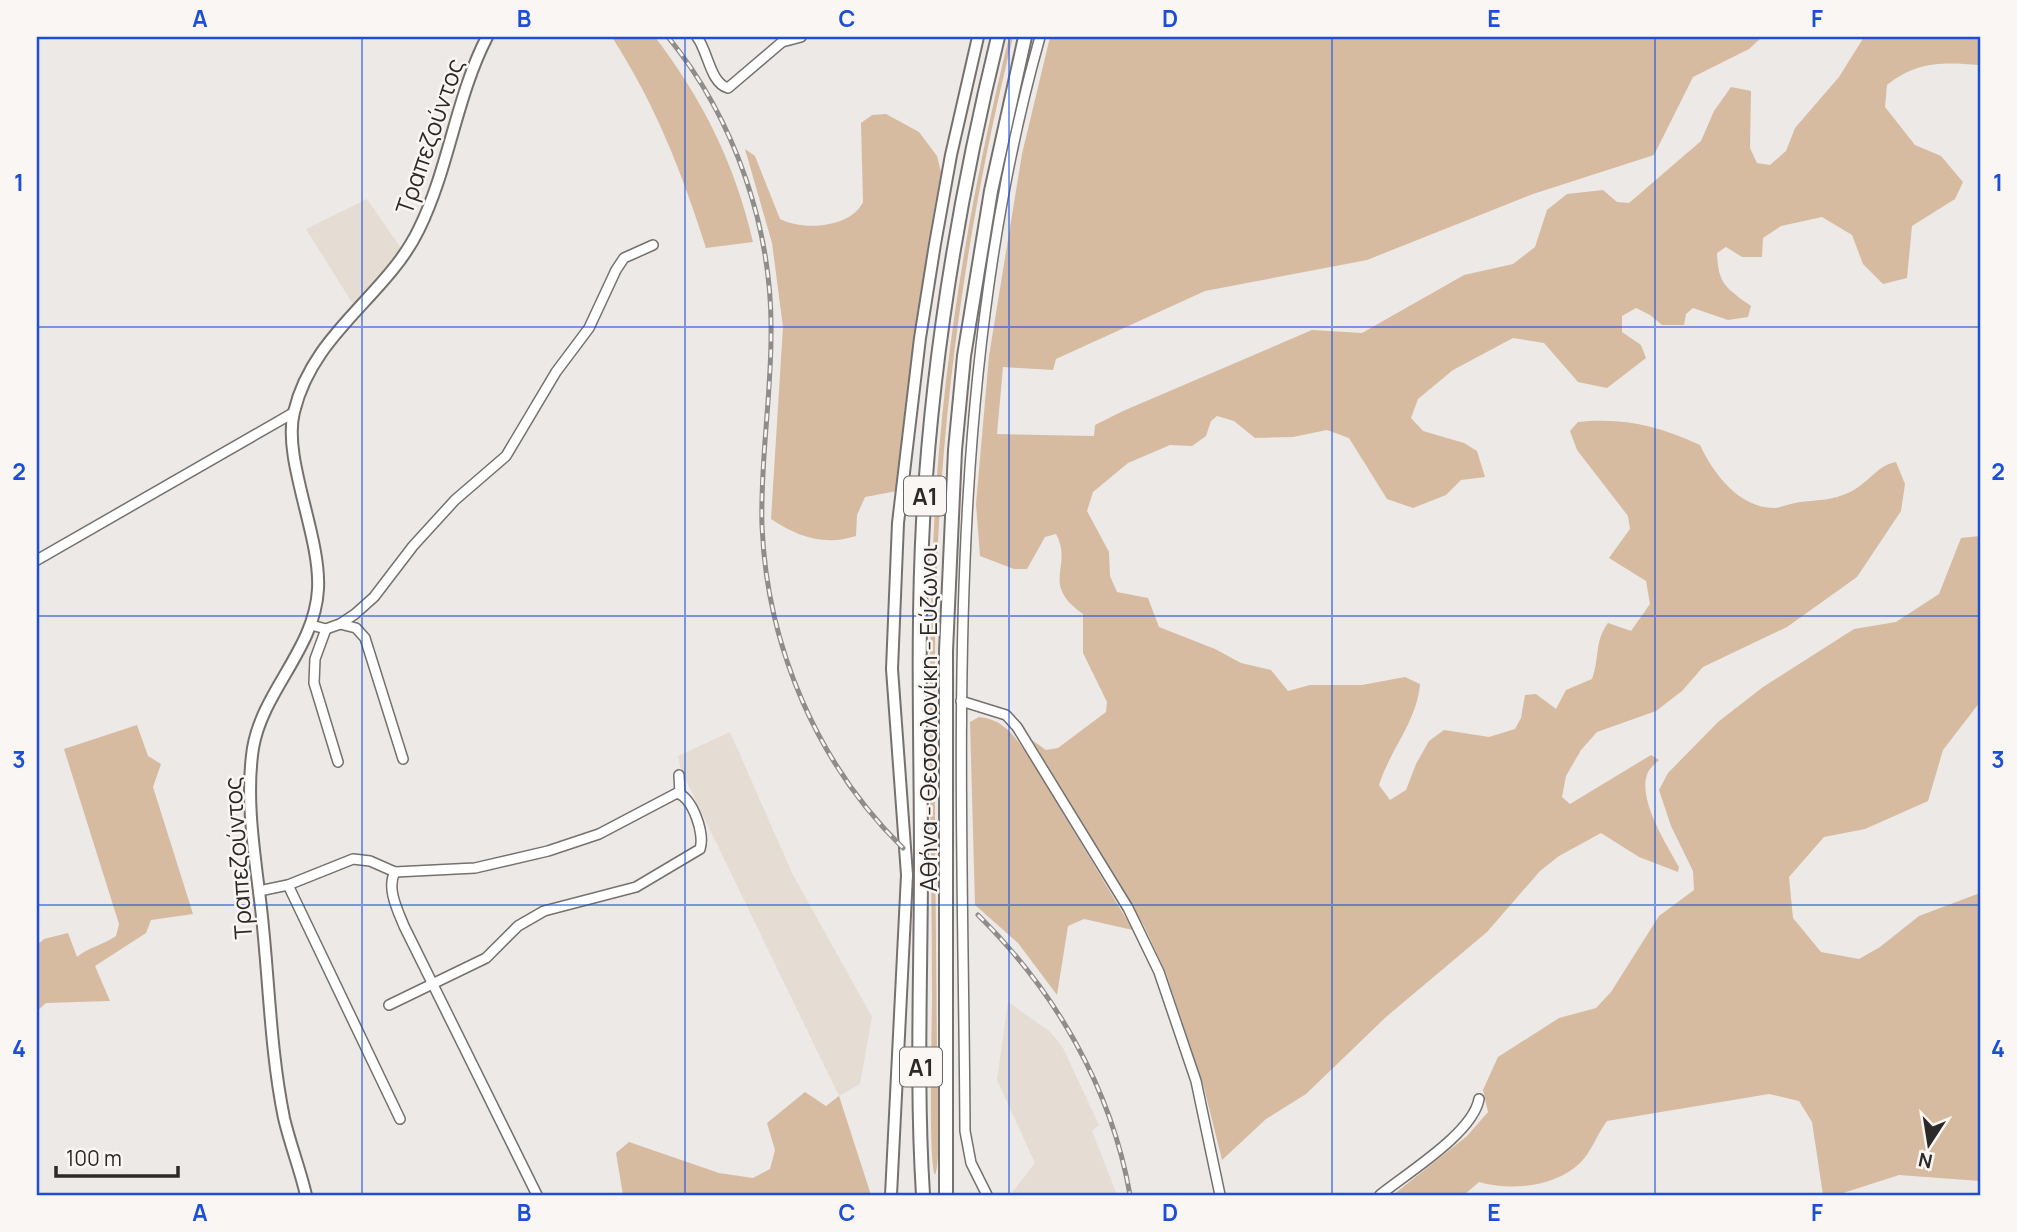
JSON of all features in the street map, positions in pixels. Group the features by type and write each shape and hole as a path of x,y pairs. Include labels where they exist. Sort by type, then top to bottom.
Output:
{"highway":[{"name":"Αθήνα - Θεσσαλονίκη - Εύζωνοι","path":"923,1195 920,652 925,500 938,354 951,266 965,186 998,37"},
{"name":"Αθήνα - Θεσσαλονίκη - Εύζωνοι","path":"946,1195 946,651 953,477 964,356 975,284 991,191 1025,37"}],"main road":[{"name":"Τραπεζούντος","path":"306,1195 281,1097 252,826 251,775 254,744 266,707 311,625 318,575 295,454 293,413 309,374 334,335 397,263 419,230 487,37"},
{"path":"891,1195 907,876 892,669 898,523 933,258 951,155 978,37"}],"street":[{"path":"697,37 715,78 728,88 782,42 801,37"},
{"path":"987,1195 971,1163 965,1131 961,701 974,432 986,318 998,227 1016,132 1041,37"},
{"path":"311,625 326,629 340,624 374,597 413,546 454,500 506,456 545,389 589,328 624,258 653,245"},
{"path":"37,560 293,413"},
{"path":"340,624 356,628 365,638 403,759"},
{"path":"326,629 315,659 314,683 338,762"},
{"path":"961,701 1006,715 1017,727 1128,908 1158,972 1196,1081 1220,1195"},
{"path":"389,1005 486,958 518,926 544,911 636,887 700,849 702,832 680,794 679,775"},
{"path":"259,891 288,885 353,859 370,861 395,872 475,868 548,851 599,834 680,794"},
{"path":"395,872 391,878 398,912 537,1195"},
{"path":"288,885 400,1119"},
{"path":"1380,1195 1461,1131 1477,1108 1479,1099"}],"shaded area":[{"path":"612,37 655,37 672,61 702,109 727,159 753,242 706,248 666,139 642,88"},
{"path":"1009,37 1013,37 995,113 967,265 947,419 941,496 935,652 939,1136 935,1175 931,1120 930,703 938,464 951,341 970,219"},
{"path":"1050,37 1762,37 1749,49 1693,77 1654,155 1533,194 1367,260 1205,291 1056,359 1053,370 1003,367 997,434 1094,436 1095,425 1123,411 1312,330 1362,333 1464,275 1513,264 1535,247 1547,210 1567,194 1603,190 1617,202 1629,203 1701,141 1714,111 1731,87 1751,91 1750,148 1757,163 1770,165 1786,151 1795,128 1839,77 1864,37 1980,37 1979,65 1954,63 1920,67 1887,85 1885,107 1915,145 1941,156 1963,182 1955,199 1912,226 1907,278 1883,284 1863,264 1852,235 1822,217 1781,226 1763,238 1762,257 1742,257 1726,247 1717,253 1719,272 1725,284 1751,306 1748,317 1728,320 1693,308 1686,314 1684,325 1662,325 1636,308 1622,316 1622,332 1641,345 1646,358 1607,388 1578,382 1544,343 1513,338 1453,370 1418,399 1411,418 1423,431 1464,443 1477,451 1485,477 1461,480 1446,495 1413,508 1387,499 1349,438 1327,430 1293,437 1255,438 1234,421 1217,416 1211,421 1206,436 1192,446 1170,445 1128,463 1093,492 1087,511 1109,552 1110,576 1117,592 1148,598 1159,627 1215,649 1241,663 1271,670 1288,691 1310,685 1362,685 1405,677 1420,684 1409,723 1379,785 1390,800 1406,790 1429,741 1444,730 1489,737 1515,729 1521,718 1525,695 1536,694 1556,709 1566,690 1592,679 1599,643 1608,623 1631,631 1650,604 1646,581 1609,558 1630,529 1628,516 1577,450 1570,431 1578,422 1640,424 1700,445 1712,467 1729,487 1750,502 1761,506 1777,508 1837,497 1852,491 1879,470 1896,462 1905,484 1901,511 1857,577 1787,627 1703,667 1682,691 1656,711 1597,732 1581,750 1566,776 1562,797 1570,804 1651,755 1659,760 1648,772 1646,795 1654,821 1679,867 1678,872 1639,857 1601,833 1559,856 1540,871 1487,932 1386,1017 1306,1094 1266,1119 1222,1160 1204,1088 1166,973 1144,926 1032,740 1046,750 1058,748 1106,712 1107,702 1083,653 1083,614 1070,603 1060,584 1061,546 1056,534 1045,537 1027,569 1014,569 980,556 976,504 989,356 1022,154"},
{"path":"886,114 919,132 937,156 941,172 928,244 897,491 865,497 857,515 856,536 822,540 791,531 771,519 783,327 772,243 745,149 755,156 780,219 801,225 826,225 848,217 857,211 863,202 861,123 872,115"},
{"path":"367,199 403,251 353,304 306,229"},
{"path":"1980,536 1980,702 1943,750 1928,801 1865,829 1824,837 1789,877 1793,918 1821,952 1859,959 1880,947 1919,916 1980,893 1980,1181 1899,1175 1837,1195 1823,1195 1812,1122 1799,1101 1769,1094 1607,1121 1580,1163 1570,1171 1546,1182 1504,1186 1479,1182 1464,1195 1393,1195 1467,1136 1488,1112 1483,1090 1498,1057 1559,1018 1596,1008 1611,992 1659,916 1694,890 1693,871 1671,826 1659,790 1668,773 1718,722 1763,687 1854,629 1896,622 1939,594 1961,538"},
{"path":"979,717 1002,725 1028,755 1133,930 1084,919 1068,926 1057,995 1018,943 975,905 970,722"},
{"path":"137,725 148,756 161,764 153,787 193,914 151,920 146,933 95,966 110,1001 46,1003 37,1011 37,945 44,939 68,933 77,957 116,936 119,924 64,749"},
{"path":"730,732 793,875 872,1017 860,1084 839,1096 681,770 678,756"},
{"path":"1008,1002 1049,1031 1062,1046 1099,1125 1092,1131 1117,1195 1010,1195 1035,1163 997,1080"},
{"path":"805,1092 826,1106 839,1096 871,1195 623,1195 616,1153 629,1142 719,1173 753,1178 770,1169 775,1150 767,1123"}],"railway":[{"path":"668,37 713,103 731,140 757,216 765,256 771,336 762,526 766,571 786,658 802,700 845,779 872,815 903,848"},
{"path":"978,915 1032,976 1076,1043 1109,1116 1130,1195"}]}
